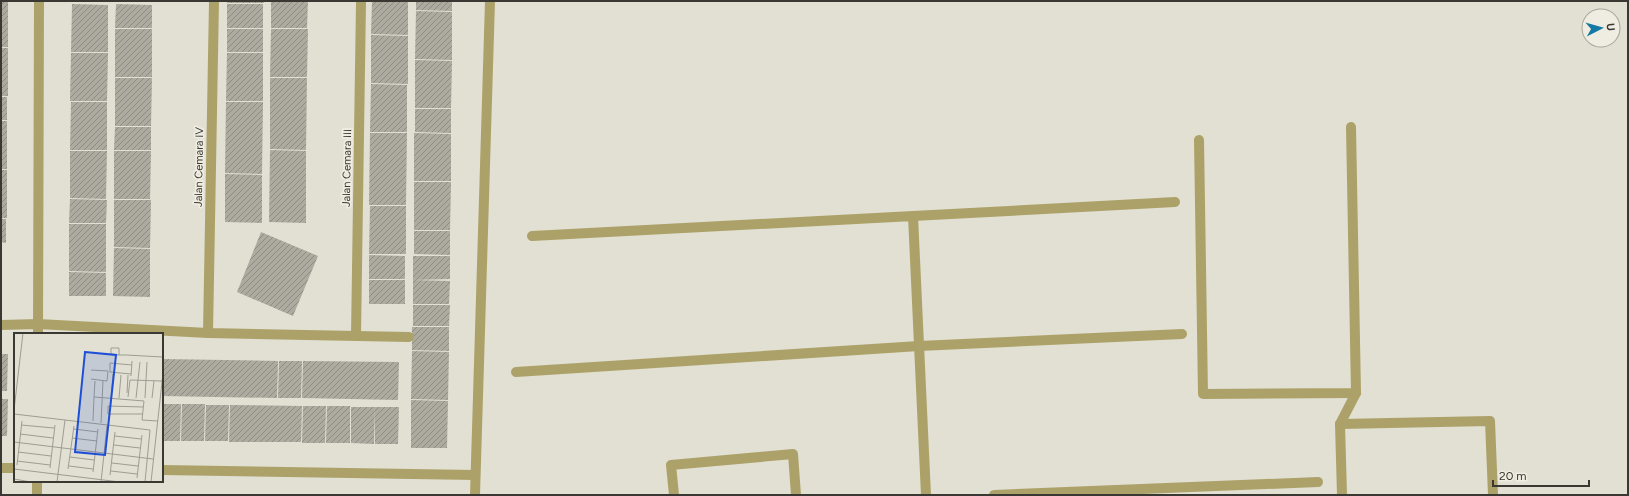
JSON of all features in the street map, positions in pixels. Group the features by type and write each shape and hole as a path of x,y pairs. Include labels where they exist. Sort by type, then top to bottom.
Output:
{"street":[{"path":"38,329 39,1"},
{"name":"Jalan Cemara IV","path":"208,333 214,1"},
{"name":"Jalan Cemara III","path":"356,336 361,1"},
{"path":"476,495 475,475 490,1"},
{"path":"1342,495 1340,424 1356,393 1351,127"},
{"path":"1199,140 1204,394 1356,393"},
{"path":"532,236 1175,202"},
{"path":"913,216 926,495"},
{"path":"1,325 38,329 409,337"},
{"path":"516,372 919,346 1182,334"},
{"path":"1340,424 1490,421 1493,495"},
{"path":"674,495 671,465 793,454 796,495"},
{"path":"1,468 14,468"},
{"path":"163,470 475,475"},
{"path":"37,482 37,495"},
{"path":"994,495 1318,482"}],"building":[{"path":"1,1 8,1 8,47 1,47"},
{"path":"227,1 264,1 264,3 227,3"},
{"path":"271,1 308,1 307,28 271,28"},
{"path":"372,1 408,1 408,35 371,34"},
{"path":"416,1 452,1 452,11 416,10"},
{"path":"72,4 108,5 108,52 71,52"},
{"path":"116,4 152,5 152,28 115,28"},
{"path":"227,4 263,4 263,28 227,28"},
{"path":"416,11 452,12 452,60 415,59"},
{"path":"115,29 152,29 152,77 115,77"},
{"path":"227,29 263,29 263,52 227,52"},
{"path":"271,29 308,29 307,77 270,77"},
{"path":"371,35 408,36 408,84 371,83"},
{"path":"1,48 8,48 8,96 1,96"},
{"path":"71,53 108,53 107,101 70,101"},
{"path":"227,53 263,53 263,101 226,101"},
{"path":"415,60 452,61 451,108 415,108"},
{"path":"115,78 152,78 151,126 115,126"},
{"path":"270,78 307,78 306,150 270,149"},
{"path":"371,84 407,85 407,132 370,132"},
{"path":"1,97 7,97 7,120 1,120"},
{"path":"71,102 107,102 107,150 70,150"},
{"path":"226,102 263,102 262,174 225,173"},
{"path":"415,109 451,109 451,133 415,132"},
{"path":"1,121 7,121 7,169 1,169"},
{"path":"115,127 151,127 151,150 114,150"},
{"path":"370,133 407,133 406,205 369,205"},
{"path":"414,133 451,134 451,181 414,181"},
{"path":"270,150 306,151 306,223 269,222"},
{"path":"70,151 107,151 106,199 70,198"},
{"path":"114,151 151,151 150,199 114,199"},
{"path":"1,170 7,170 7,218 1,218"},
{"path":"225,174 262,175 262,223 225,222"},
{"path":"414,182 451,182 450,230 414,230"},
{"path":"70,199 107,200 106,223 69,223"},
{"path":"114,200 151,200 150,248 114,247"},
{"path":"370,206 406,206 406,254 369,254"},
{"path":"1,219 6,219 6,243 1,242"},
{"path":"69,224 106,224 106,272 69,271"},
{"path":"414,231 450,231 450,255 414,254"},
{"path":"261,232 318,256 293,316 237,292"},
{"path":"114,248 150,249 150,297 113,296"},
{"path":"369,255 405,256 405,279 369,279"},
{"path":"413,256 450,256 450,279 413,280"},
{"path":"69,272 106,273 106,296 69,296"},
{"path":"369,280 405,280 405,304 369,304"},
{"path":"413,280 450,281 449,304 413,304"},
{"path":"413,305 450,305 449,326 413,326"},
{"path":"412,327 449,327 449,351 412,350"},
{"path":"412,351 449,352 448,400 411,399"},
{"path":"1,354 8,354 7,391 1,391"},
{"path":"163,359 278,361 277,398 163,396"},
{"path":"279,361 302,361 301,398 278,398"},
{"path":"303,361 399,362 398,400 302,398"},
{"path":"1,399 8,399 7,436 1,436"},
{"path":"411,400 448,401 447,448 411,448"},
{"path":"163,404 181,404 180,441 163,441"},
{"path":"182,404 205,404 204,441 181,441"},
{"path":"206,405 229,405 228,441 205,441"},
{"path":"230,405 302,406 301,442 229,442"},
{"path":"303,406 326,406 325,443 302,443"},
{"path":"327,406 350,406 350,443 326,443"},
{"path":"351,407 375,407 374,444 351,443"},
{"path":"375,407 399,407 398,444 375,444"}]}
